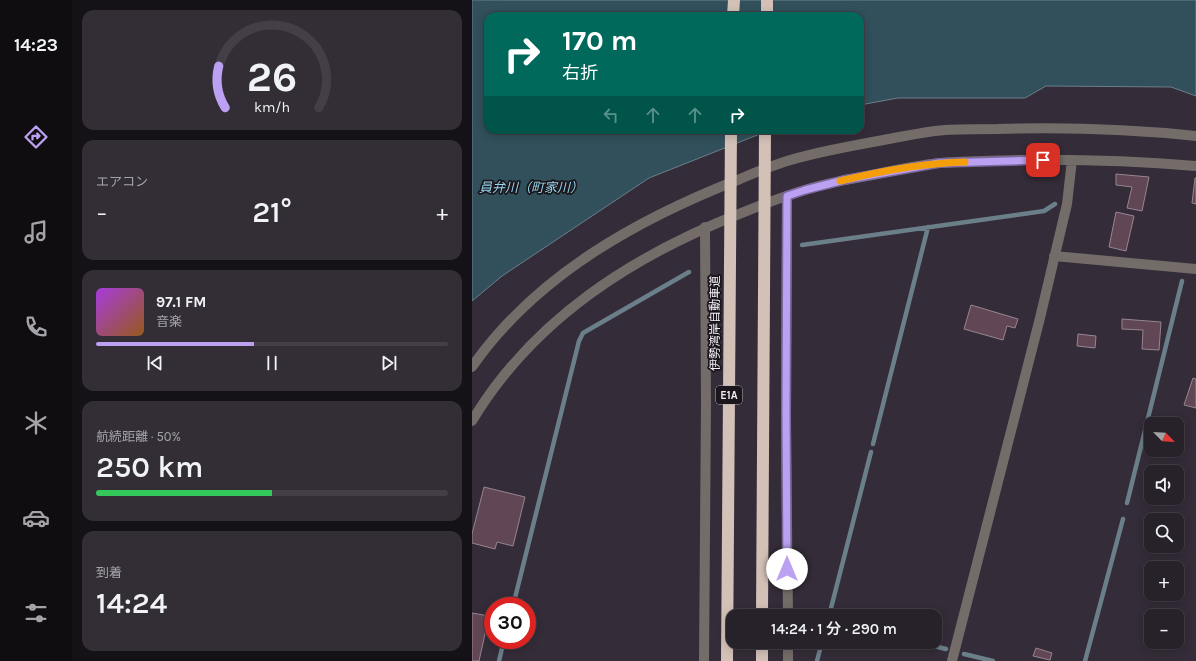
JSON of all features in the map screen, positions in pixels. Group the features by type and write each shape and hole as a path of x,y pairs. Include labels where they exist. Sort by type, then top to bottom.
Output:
{"highway":[{"path":"733,12 734,0"},
{"path":"767,0 767,12"},
{"name":"伊勢湾岸自動車道","path":"727,661 731,134"},
{"path":"762,609 765,134"},
{"path":"762,649 762,661"}],"street":[{"path":"472,366 500,332 526,306 558,278 602,247 653,217 695,197 784,162 815,153 944,130 1020,128 1094,129 1146,131 1196,136"},
{"path":"472,421 487,396 508,370 556,321 605,282 636,263 706,227 787,196 844,180 939,163 1072,160 1127,161 1196,166"},
{"path":"952,661 1040,318 1067,204 1072,160"},
{"path":"787,196 786,434 788,609"},
{"path":"704,661 706,227"},
{"path":"1054,256 1196,269"},
{"path":"788,649 788,661"}],"water":[{"name":"員弁川（町家川）","path":"472,0 1196,0 1196,96 1171,87 1046,86 1025,98 898,98 864,104 864,12 484,12 484,134 760,134 649,178 502,276 472,301"}],"building":[{"path":"1116,174 1149,177 1142,211 1127,208 1132,187 1116,185"},
{"path":"1196,178 1196,204 1192,203"},
{"path":"1116,212 1134,216 1126,251 1109,247"},
{"path":"971,305 1018,319 1015,328 1007,326 1003,340 964,329"},
{"path":"1122,319 1161,322 1159,350 1142,349 1143,330 1122,329"},
{"path":"1078,334 1096,336 1095,348 1077,346"},
{"path":"1193,378 1196,379 1196,408 1184,405"},
{"path":"484,487 525,497 513,546 497,542 495,549 472,543 472,534"},
{"path":"472,613 484,615 484,638 479,661 472,661"},
{"path":"1036,648 1052,653 1050,660 1033,656"}],"waterway":[{"path":"802,245 1044,211 1055,204"},
{"path":"873,444 928,227"},
{"path":"515,597 579,341 583,333 689,272"},
{"path":"1127,503 1182,281"},
{"path":"831,609 871,452"},
{"path":"1085,661 1123,519"},
{"path":"942,648 946,649"},
{"path":"499,661 502,649"},
{"path":"817,661 820,649"},
{"path":"964,654 993,661"}],"slow traffic":[{"path":"840,181 908,167 939,163 965,162"}],"route":[{"path":"787,569 787,196 844,180 908,167 972,161 1043,160"}]}
